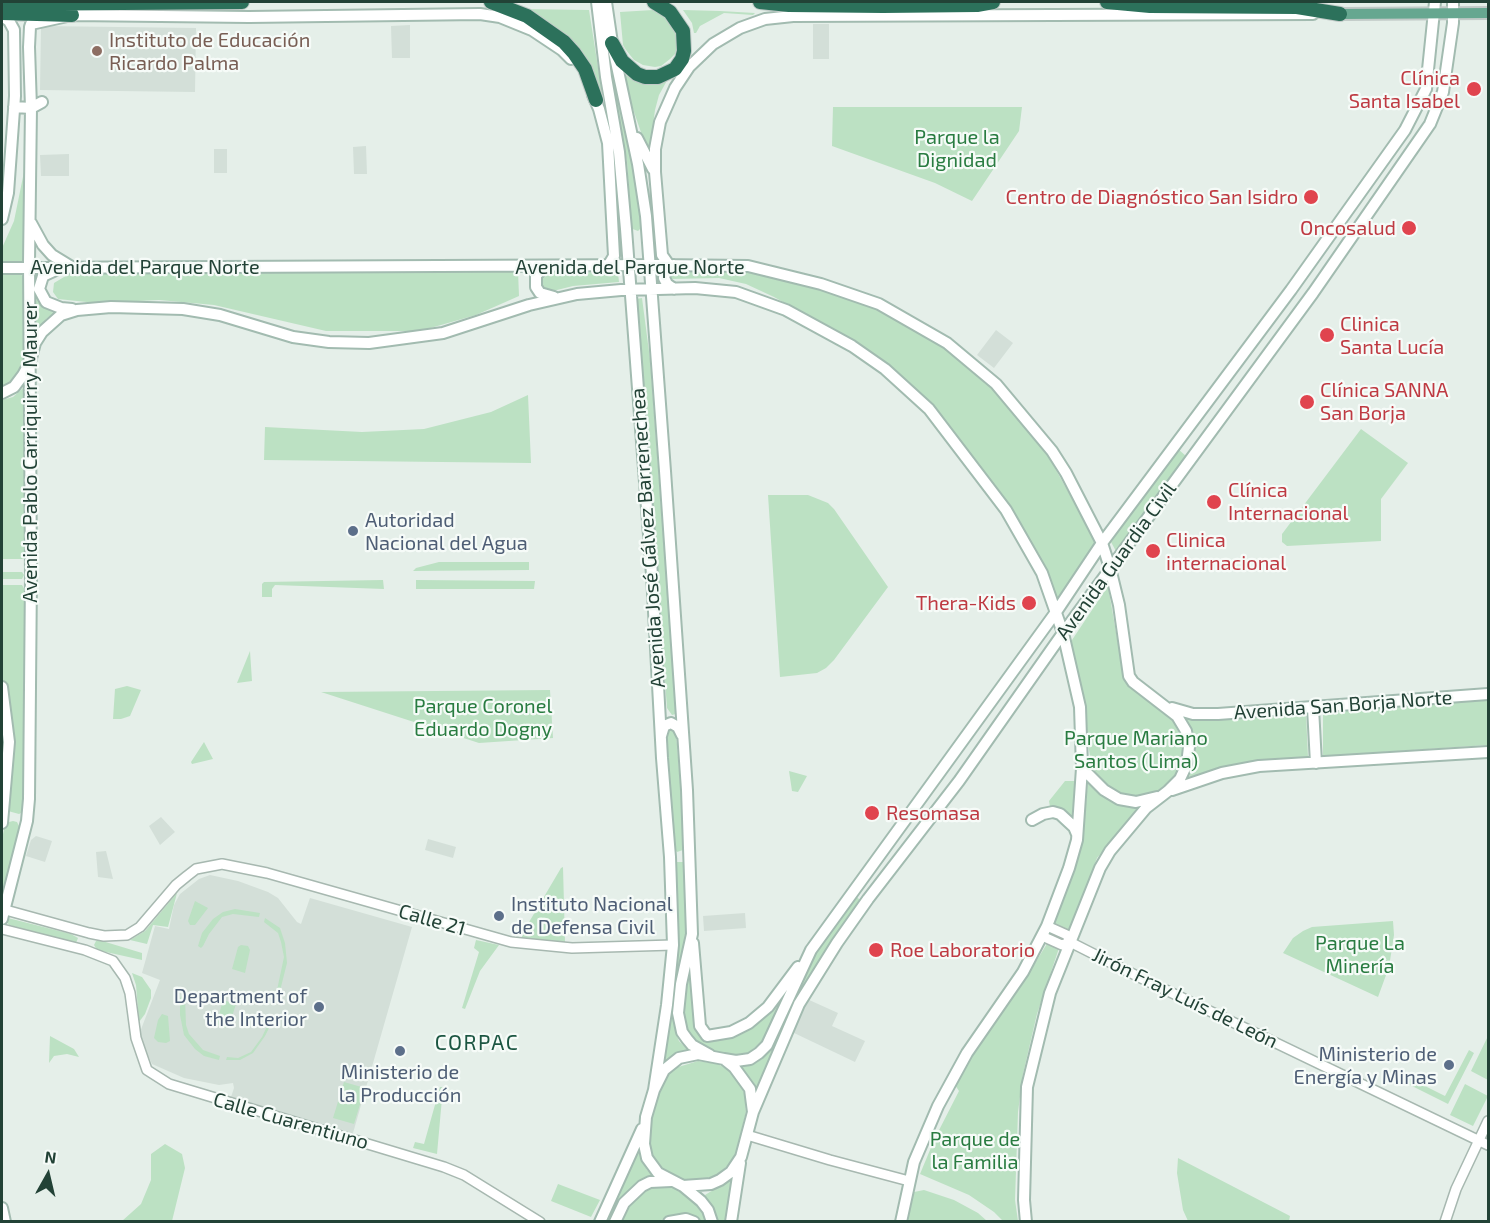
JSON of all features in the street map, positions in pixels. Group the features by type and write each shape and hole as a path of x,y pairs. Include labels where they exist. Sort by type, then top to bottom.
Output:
{"highway":[{"path":"2,4 242,2"},
{"path":"491,2 527,16 564,42 585,69 596,100"},
{"path":"612,43 622,62 637,74 645,77 658,76 675,69 684,51 683,32 670,12 654,2"},
{"path":"760,2 789,5 890,6 977,5 993,2"},
{"path":"1107,2 1150,6 1286,7 1340,14"},
{"path":"856,15 890,6 930,16"},
{"path":"2,14 72,15"}],"main road":[{"name":"Avenida José Gálvez Barrenechea","path":"597,2 612,43 638,164 646,216 650,265 683,738 692,934 681,984 679,1024 692,1045 710,1055"},
{"name":"Avenida José Gálvez Barrenechea","path":"606,2 604,20 606,77 618,143 626,229 670,857 673,945 667,1005 654,1090"},
{"path":"674,289 667,284 664,278 666,270 672,265 662,255 655,172 657,134 666,104 689,67 713,44 740,28 774,17 856,15 1340,14 1434,7 1453,7 1488,13"},
{"name":"Avenida Guardia Civil","path":"724,1059 750,1059 767,1045 811,950 1056,612 1102,543 1291,290 1405,130 1426,89 1434,7"},
{"name":"Avenida Guardia Civil","path":"753,1112 799,1004 837,943 959,781 1110,568 1313,293 1430,124 1443,92 1453,7"},
{"path":"2,14 12,24 14,38 14,102 8,193 2,219"},
{"path":"14,38 22,36 30,39 32,24 72,15 249,17 473,14 494,16 532,30 562,50 579,69 596,100 623,194 612,215"},
{"name":"Avenida Pablo Carriquirry Maurer","path":"2,913 27,821 29,799 30,39"},
{"path":"14,102 31,102"},
{"path":"630,126 655,172"},
{"path":"608,143 614,256 609,266"},
{"path":"1370,180 1384,191"},
{"path":"646,216 656,185"},
{"path":"29,220 43,245 68,267"},
{"path":"626,229 630,235 637,237 647,228"},
{"path":"546,266 536,275 536,287 540,293 558,298"},
{"name":"Avenida del Parque Norte","path":"2,268 748,266 821,284 879,304 947,343 996,384 1052,451 1066,473 1102,543 1110,568 1119,605 1129,676 1142,689 1164,704 1182,723 1189,747 1184,772 1174,786 1163,794"},
{"path":"68,267 43,276 39,289 46,302 60,308 77,310"},
{"name":"Avenida del Parque Norte","path":"2,393 14,387 30,362 35,343 42,332 61,315 77,310 111,307 183,309 220,315 293,337 329,342 369,343 443,333 529,305 577,294 708,288 736,292 786,310 852,346 885,369 929,409 1006,510 1041,573 1063,633 1080,707 1082,768 1077,836 1069,868 1044,931 1023,972 967,1053 938,1106 917,1154 901,1221"},
{"path":"2,687 9,742 2,823"},
{"name":"Avenida San Borja Norte","path":"1164,704 1193,714 1313,708 1488,694"},
{"path":"659,704 665,714 671,717 677,714 680,706"},
{"path":"1313,708 1316,763"},
{"path":"660,738 664,726 670,723 678,728 683,738"},
{"path":"1082,768 1104,790 1119,799 1136,802 1232,771 1259,766 1488,752"},
{"path":"1026,1221 1024,1200 1028,1087 1050,993 1100,868 1110,851 1146,808 1163,794"},
{"path":"1032,820 1043,814 1053,812 1060,814 1074,827 1077,836"},
{"path":"670,857 689,856"},
{"path":"692,934 700,1026 707,1036 722,1035 749,1023 768,1007 811,950"},
{"path":"600,1221 646,1117 659,1078 672,1063 689,1055 710,1055 724,1059 744,1078 750,1089 753,1112 741,1157 731,1221"},
{"path":"646,1117 644,1143 647,1158 658,1173 683,1186 701,1202 708,1210 712,1221"},
{"path":"683,1186 699,1186 720,1180 731,1172 741,1157"},
{"path":"615,1221 624,1203 642,1186 650,1182 672,1181"},
{"path":"2,1208 5,1221"},
{"path":"669,1221 686,1219 694,1221"}],"street":[{"name":"Calle 21","path":"89,933 118,936 134,932 148,920 176,885 196,869 222,864 239,866 511,942 572,948 673,945"},
{"path":"2,913 89,933 85,951 2,929"},
{"name":"Jirón Fray Luís de León","path":"1044,931 1062,945 1070,942 1488,1145"},
{"name":"Calle Cuarentiuno","path":"85,951 113,961 125,978 130,993 136,1038 147,1070 160,1078 192,1092 444,1167 464,1175 540,1221"},
{"path":"1445,1221 1456,1190 1488,1121"},
{"path":"747,1135 830,1160 909,1180"}],"shaded area":[{"path":"813,24 829,24 829,59 813,59"},
{"path":"410,25 410,58 392,58 391,26"},
{"path":"41,26 196,28 195,92 40,90"},
{"path":"366,146 367,174 354,174 353,147"},
{"path":"214,149 227,149 227,173 214,173"},
{"path":"69,154 69,176 41,176 40,155"},
{"path":"996,330 1013,343 994,368 977,355"},
{"path":"161,817 175,832 160,845 149,826"},
{"path":"36,836 52,841 45,862 26,856 31,840"},
{"path":"428,839 456,847 453,858 425,850"},
{"path":"106,851 113,879 98,877 96,852"},
{"path":"210,875 238,881 268,892 278,898 301,924 310,898 412,927 353,1133 231,1097 233,1083 219,1085 184,1078 152,1064 140,1039 140,1032 160,980 142,973 155,926 169,929 174,905 180,894 199,879"},
{"path":"745,913 746,928 704,931 703,916"},
{"path":"807,999 838,1013 832,1026 865,1041 855,1062 792,1032"}],"green space":[{"path":"521,9 589,10 603,99 599,98 592,77"},
{"path":"653,10 664,12 677,32 679,41 675,54 661,66 655,67 643,65 634,60 626,50 623,45 620,12"},
{"path":"683,10 755,13 753,15 724,13 700,26 694,33 692,23"},
{"path":"621,74 642,81 669,77 659,95 650,148 646,147"},
{"path":"617,92 635,170 641,228 638,231 630,228 627,162 614,94"},
{"name":"Parque la Dignidad","path":"833,107 1022,107 1019,131 972,201 935,183 832,146"},
{"path":"26,162 25,262 2,262 2,248 14,221"},
{"path":"518,271 519,296 476,315 420,331 326,331 214,305 159,300 96,303 58,299 53,292 54,283 69,274"},
{"path":"549,271 618,273 619,282 573,286 549,292 542,287 541,279 543,273"},
{"path":"669,272 756,272 795,281 876,309 959,357 999,394 1050,459 1097,544 1059,602 1038,553 1019,522 917,392 891,367 832,329 746,284 719,278 669,279"},
{"path":"2,273 20,274 24,277 27,362 17,379 2,387"},
{"path":"34,277 39,277 38,296 42,306 54,313 46,319 34,337"},
{"path":"642,298 650,359 676,709 676,714 672,715 667,708 636,299"},
{"path":"23,388 26,559 2,559 2,400 13,397"},
{"path":"528,395 531,463 264,460 265,427 362,432 424,429 491,412"},
{"path":"1361,429 1408,463 1381,499 1381,541 1287,546 1282,542 1282,534"},
{"path":"1178,449 1186,456 1117,553 1111,542"},
{"path":"768,495 808,495 828,503 888,587 834,660 817,673 780,677"},
{"path":"439,562 529,562 529,570 413,571 416,568"},
{"path":"2,572 22,572 24,575 22,579 2,579"},
{"path":"383,580 384,589 275,585 272,589 272,597 262,597 264,582"},
{"path":"416,580 535,581 534,589 416,589"},
{"path":"2,585 22,585 26,592 25,811 19,814 8,811 7,702 2,676"},
{"name":"Parque Mariano Santos (Lima)","path":"1108,586 1124,678 1172,718 1182,739 1182,762 1175,776 1158,791 1143,796 1127,795 1113,790 1100,780 1092,767 1070,643"},
{"path":"250,651 252,681 237,683"},
{"path":"127,686 141,690 130,716 113,719 115,689"},
{"name":"Parque Coronel Eduardo Dogny","path":"550,690 553,738 479,743 321,692"},
{"path":"1488,698 1488,745 1323,756 1323,711"},
{"path":"1306,714 1308,757 1219,769 1189,777 1195,755 1194,740 1186,717"},
{"path":"672,727 676,732 685,846 683,850 677,852 674,848 663,738 668,728"},
{"path":"204,742 213,759 192,764 191,762"},
{"path":"789,771 807,776 798,792 792,791"},
{"path":"1088,780 1141,806 1097,858 1069,932 1054,925 1077,859 1084,827"},
{"path":"1065,781 1074,781 1078,784 1075,815 1071,817 1063,811 1050,807 1049,801"},
{"path":"17,822 20,828 2,894 2,840 5,823"},
{"path":"677,862 687,865 687,918 674,1026 679,1041 689,1051 673,1055 661,1065 674,866"},
{"path":"563,867 565,942 562,944 522,939 522,934"},
{"path":"177,893 168,927 153,925 147,944 130,940 145,931"},
{"path":"856,896 861,901 822,962 757,1094 754,1083 738,1064 756,1063 763,1058 813,958"},
{"path":"195,901 208,908 195,925 190,925 188,921"},
{"path":"235,909 260,913 259,917 233,914 222,917 203,946 201,948 198,946 202,933 213,919 223,912"},
{"path":"8,918 71,934 78,938 76,943 9,925 6,921"},
{"path":"265,918 280,928 285,943 287,963 280,991 277,990 284,957 281,942 278,933 264,922"},
{"name":"Parque La Minería","path":"1393,921 1394,935 1389,967 1378,997 1283,953 1293,938 1312,927"},
{"path":"99,940 142,953 142,960 97,950 94,945"},
{"path":"476,940 499,945 480,971 465,1009 462,1008 479,952 474,948"},
{"name":"Parque de la Familia","path":"1048,942 1059,948 1037,1014 1023,1074 1018,1112 1015,1200 1018,1221 1003,1221 969,1195 920,1174 959,1091 955,1085 967,1062 989,1028 1018,991"},
{"path":"248,946 250,950 245,973 232,969 238,947"},
{"path":"692,960 701,1032 729,1036 746,1031 774,1008 780,1007 766,1037 749,1053 730,1055 716,1052 700,1045 688,1033 682,1016"},
{"path":"132,973 142,977 151,990 151,998 145,1014 139,1022 136,985"},
{"path":"182,996 185,997 186,1025 189,1034 203,1050 220,1056 219,1060 204,1056 184,1035 180,1015"},
{"path":"223,1000 236,1004 229,1026 224,1028 217,1022"},
{"path":"162,1014 168,1016 170,1041 166,1043 158,1042 154,1038 158,1020"},
{"path":"268,1024 271,1024 253,1053 240,1060 226,1060 227,1057 238,1058 251,1052"},
{"path":"50,1036 74,1049 79,1057 67,1054 54,1056 49,1063"},
{"path":"1488,1036 1488,1080 1471,1071"},
{"path":"1469,1050 1474,1053 1448,1104 1394,1077 1397,1072 1445,1096"},
{"path":"698,1061 718,1064 730,1071 742,1087 746,1112 732,1161 716,1175 699,1181 689,1181 678,1179 663,1170 656,1162 648,1144 652,1110 663,1080 675,1068"},
{"path":"344,1082 365,1088 354,1124 333,1118"},
{"path":"1465,1084 1488,1096 1473,1126 1450,1115"},
{"path":"440,1087 443,1087 437,1154 413,1148 415,1142 424,1144"},
{"path":"165,1144 182,1154 185,1168 172,1221 122,1221 141,1204 151,1180 151,1154"},
{"path":"638,1146 647,1170 655,1176 626,1194 611,1221 604,1222"},
{"path":"1178,1158 1290,1216 1289,1221 1188,1221 1183,1210 1177,1173"},
{"path":"733,1178 726,1221 716,1221 705,1195"},
{"path":"558,1184 600,1200 591,1217 551,1201"},
{"path":"668,1186 677,1188 694,1200 707,1221 673,1217 657,1221 619,1222 626,1206 642,1191"},
{"name":"Parque de la Familia","path":"924,1190 954,1200 978,1213 987,1221 908,1222 912,1195 914,1192"}],"place":[{"name":"Instituto de Educación Ricardo Palma","path":"97,51"},
{"name":"Clínica Santa Isabel","path":"1474,89"},
{"name":"Centro de Diagnóstico San Isidro","path":"1311,197"},
{"name":"Oncosalud","path":"1409,228"},
{"name":"Clinica Santa Lucía","path":"1327,335"},
{"name":"Clínica SANNA San Borja","path":"1307,402"},
{"name":"Clínica Internacional","path":"1214,502"},
{"name":"Autoridad Nacional del Agua","path":"353,531"},
{"name":"Clinica internacional","path":"1153,551"},
{"name":"Thera-Kids","path":"1029,603"},
{"name":"Resomasa","path":"872,813"},
{"name":"Instituto Nacional de Defensa Civil","path":"499,916"},
{"name":"Roe Laboratorio","path":"876,950"},
{"name":"Department of the Interior","path":"319,1007"},
{"name":"Ministerio de la Producción","path":"400,1051"},
{"name":"Ministerio de Energía y Minas","path":"1449,1065"}],"district":[{"name":"CORPAC","path":"477,1043"}]}
